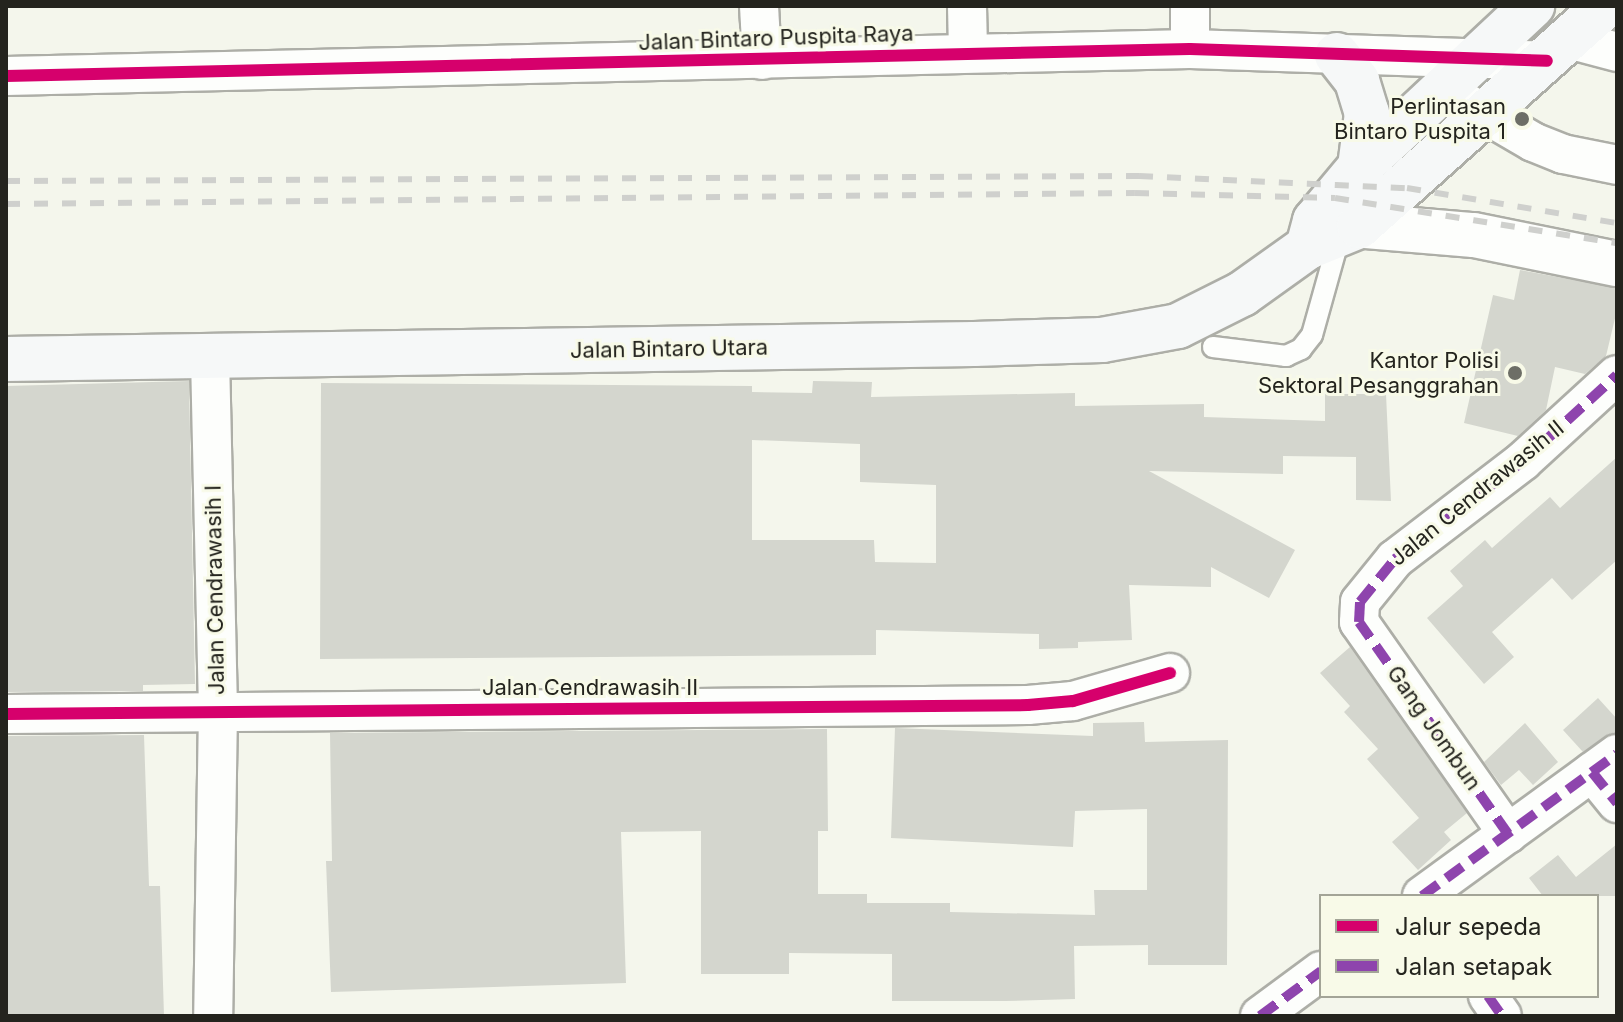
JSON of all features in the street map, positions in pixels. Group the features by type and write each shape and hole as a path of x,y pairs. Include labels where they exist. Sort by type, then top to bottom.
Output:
{"main road":[{"path":"1331,232 1367,161 1532,6"},
{"path":"1331,232 1483,116 1559,51 1605,6"},
{"path":"1343,55 1357,81 1367,113 1367,161"},
{"name":"Jalan Bintaro Utara","path":"6,359 1102,340 1178,326 1242,294 1331,232"}],"street":[{"path":"759,6 762,60"},
{"path":"967,6 968,51"},
{"path":"1190,6 1190,49"},
{"name":"Jalan Bintaro Puspita Raya","path":"6,76 762,60 968,51 1190,49 1475,60 1559,51 1617,52"},
{"path":"1444,90 1483,116 1563,154 1617,165"},
{"path":"1331,232 1474,235 1617,264"},
{"name":"Jalan Cendrawasih I","path":"210,357 218,710 213,1016"},
{"name":"Jalan Cendrawasih II","path":"1359,622 1360,602 1378,574 1523,461 1617,375"},
{"name":"Gang Jombun","path":"1359,622 1508,834"},
{"name":"Jalan Cendrawasih II","path":"6,714 1028,705 1073,701 1170,673"},
{"path":"1425,894 1605,763 1617,803"},
{"path":"1260,1016 1319,972"},
{"path":"1489,998 1502,1016"}],"lane":[{"path":"1213,347 1286,356 1301,349 1312,335 1331,232"}],"building":[{"name":"Kantor Polisi Sektoral Pesanggrahan","path":"1520,270 1617,288 1617,310 1606,356 1585,374 1555,367 1546,410 1518,436 1464,423 1493,295 1514,300"},
{"path":"189,381 195,684 143,685 143,691 6,692 6,386"},
{"path":"813,381 872,382 871,397 1075,393 1075,406 1204,404 1204,417 1325,421 1325,394 1386,394 1391,501 1356,500 1356,457 1283,456 1283,474 1149,471 1295,550 1269,598 1211,567 1211,587 1129,585 1132,640 1078,642 1078,648 1039,649 1039,634 876,630 876,655 320,659 321,383 752,386 752,392 812,393","holes":["752,440 860,444 860,482 936,485 936,563 875,562 874,540 752,540"]},
{"path":"1617,457 1617,560 1572,600 1552,578 1492,632 1514,657 1484,684 1427,618 1463,586 1450,571 1485,540 1492,548 1550,497 1560,508"},
{"path":"1350,647 1467,813 1444,832 1451,840 1418,870 1392,842 1419,818 1367,759 1378,749 1344,712 1350,706 1320,673"},
{"path":"1598,698 1617,719 1617,732 1583,752 1563,730"},
{"path":"1144,722 1145,742 1228,740 1227,965 1148,965 1148,945 1074,946 1075,999 1005,1001 892,1001 892,954 789,953 789,974 701,974 701,831 621,832 626,983 331,992 326,861 332,861 330,733 827,729 828,831 818,831 818,894 867,894 867,903 950,903 950,912 1095,915 1094,890 1147,890 1147,809 1075,811 1073,847 891,838 895,728 1093,736 1093,723"},
{"path":"1525,723 1558,762 1533,785 1519,770 1501,785 1484,762"},
{"path":"144,735 149,886 160,886 164,1016 6,1016 6,736"},
{"path":"1617,844 1617,896 1541,894 1529,878 1558,855 1576,877"}],"railway":[{"path":"6,181 1139,176 1407,188 1617,223"},
{"path":"6,204 1135,193 1335,198 1617,243"}],"marked path":[{"path":"1508,834 1359,622 1360,602 1395,559 1523,461 1617,375"},
{"path":"1425,894 1617,754"},
{"path":"1592,772 1617,803"},
{"path":"1260,1016 1319,972"},
{"path":"1489,998 1502,1016"}],"cycle path":[{"path":"6,76 1190,49 1547,61"},
{"path":"6,714 1028,705 1073,701 1170,673"}],"place":[{"name":"Perlintasan Bintaro Puspita 1","path":"1522,119"},
{"name":"Kantor Polisi Sektoral Pesanggrahan","path":"1515,373"}]}
